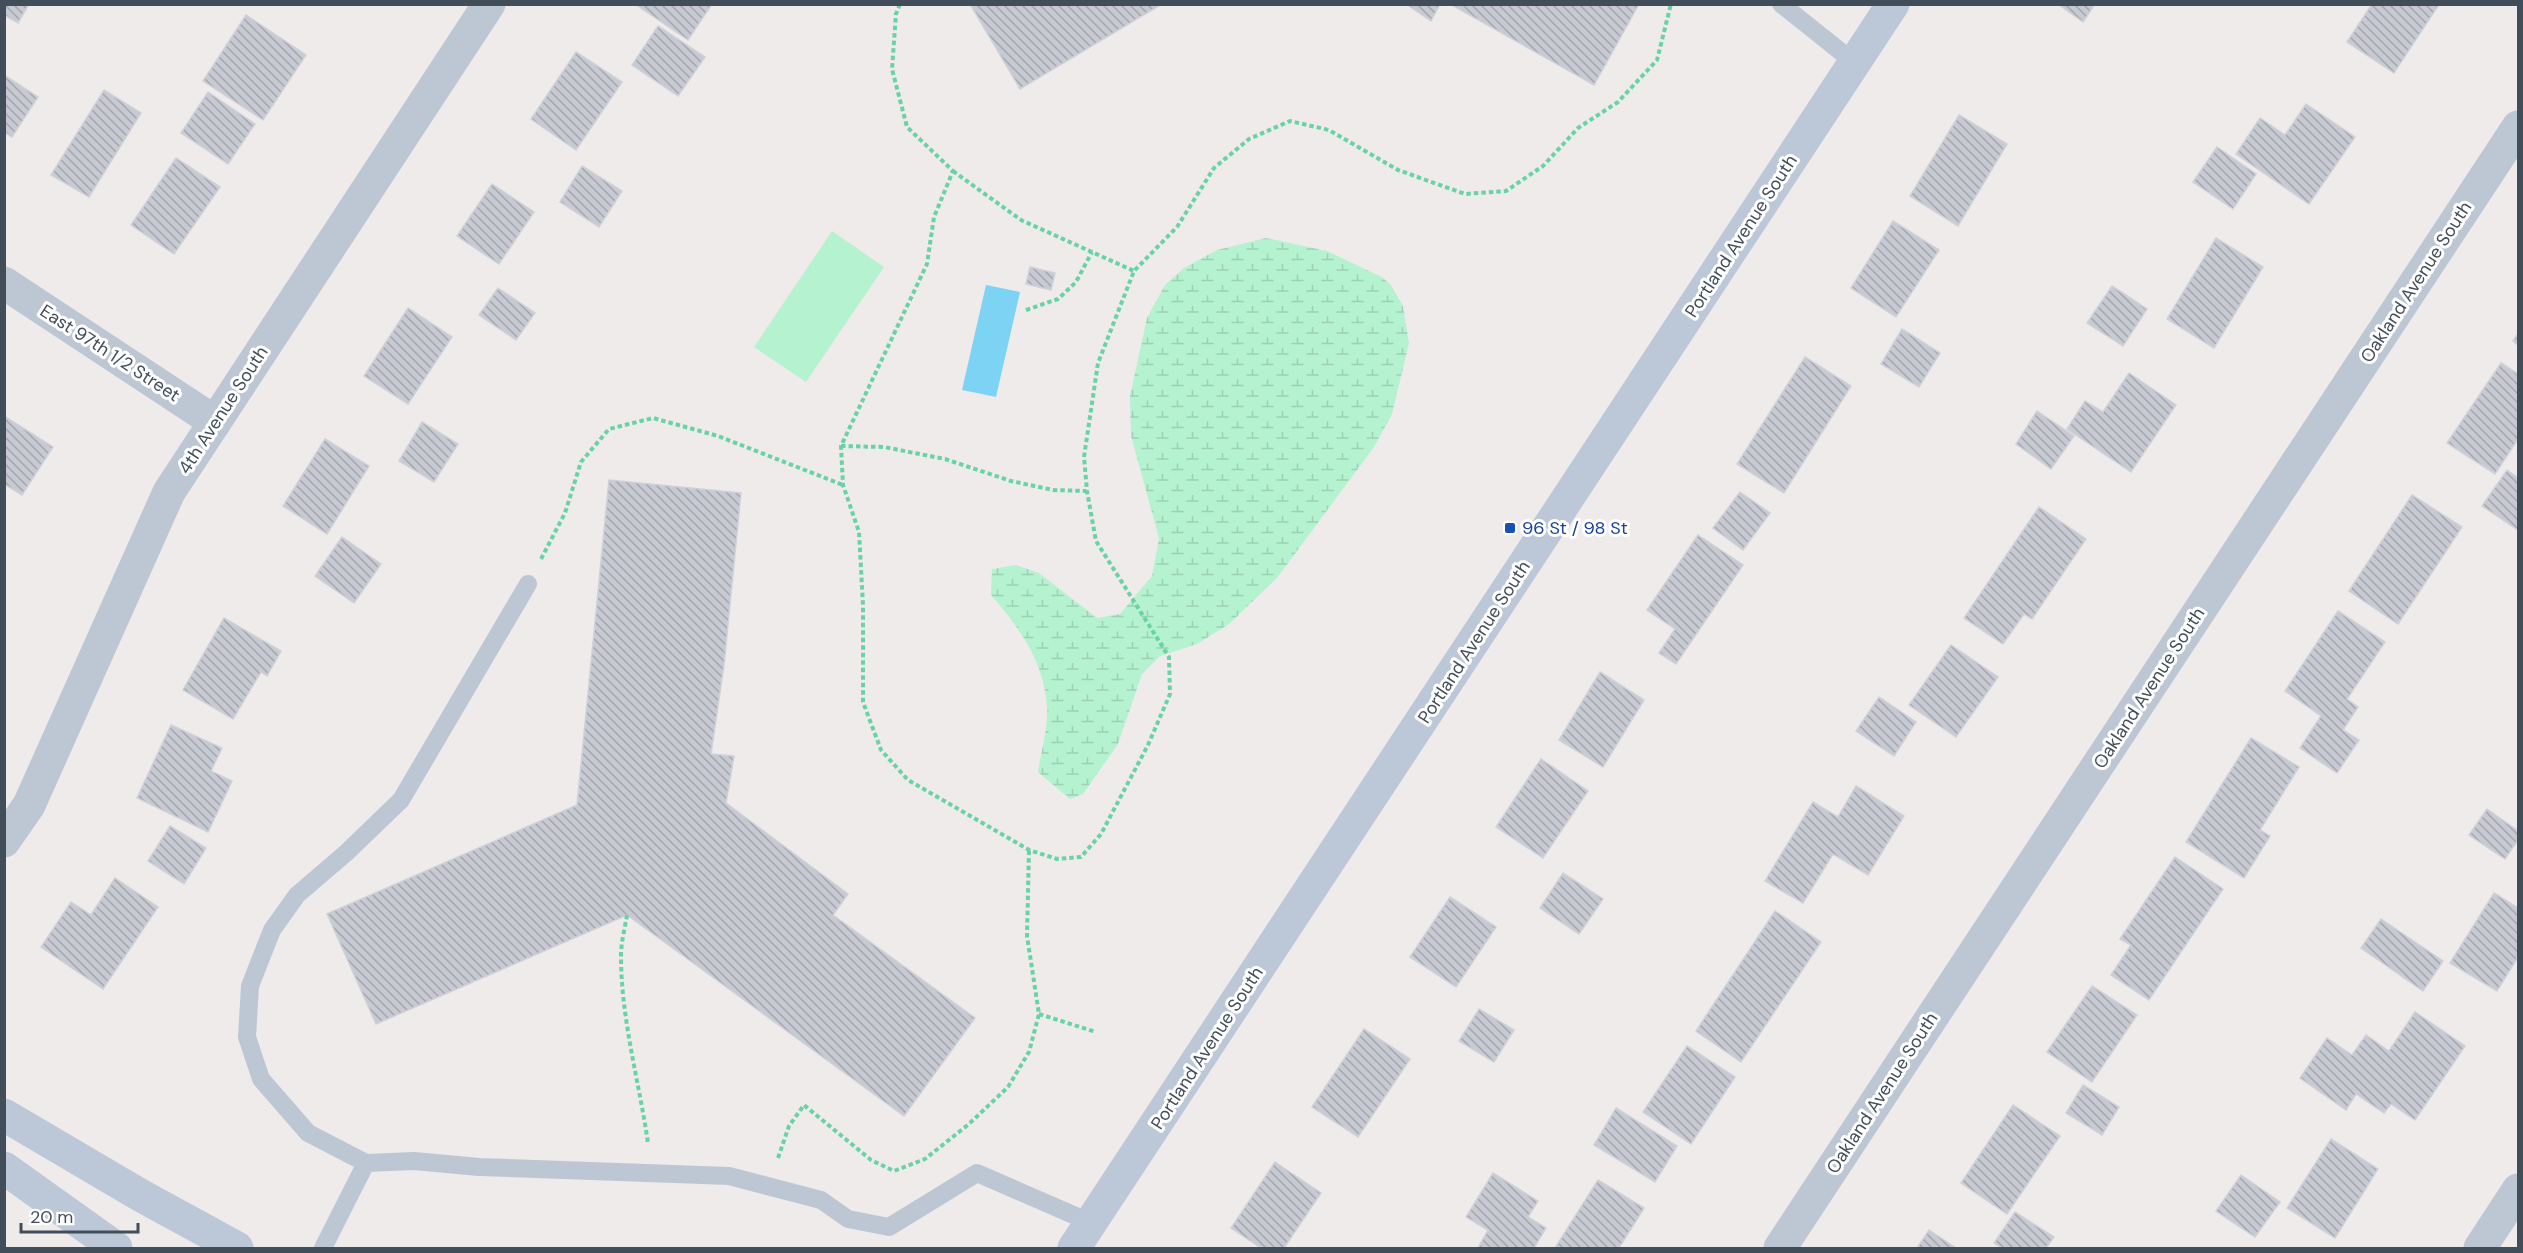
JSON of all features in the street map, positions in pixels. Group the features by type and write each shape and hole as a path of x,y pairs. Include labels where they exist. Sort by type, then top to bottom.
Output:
{"main road":[{"name":"Portland Avenue South","path":"1083,1235 1893,4"},
{"path":"4,1115 140,1195 237,1248"},
{"path":"4,1168 116,1248"}],"street":[{"name":"4th Avenue South","path":"4,841 29,805 169,492 489,4"},
{"name":"Oakland Avenue South","path":"1780,1248 2518,127"},
{"name":"East 97th 1/2 Street","path":"4,284 215,422"},
{"path":"2480,1248 2518,1190"}],"lane":[{"path":"1781,4 1855,63"},
{"path":"528,584 401,800 297,895 272,930 250,986 248,1037 261,1079 308,1133 366,1162 414,1161 479,1167 729,1176 821,1200 848,1219 890,1227 976,1173 1083,1235"},
{"path":"323,1248 366,1162"}],"path":[{"path":"900,4 896,14 892,69 907,127 953,171 1021,220 1134,271"},
{"path":"953,171 934,217 927,264 841,446 843,485 859,532 863,605 863,702 880,750 908,780 1029,850 1057,859 1081,857 1101,834 1148,745 1170,694 1170,657 1096,541 1087,491 1084,457 1098,363 1134,271 1177,226 1214,168 1249,139 1290,121 1329,130 1398,170 1465,194 1506,191 1543,166 1578,128 1618,102 1657,60 1671,4"},
{"path":"1026,310 1058,299 1076,282 1092,252"},
{"path":"528,584 565,513 581,462 609,429 653,418 718,436 843,485"},
{"path":"841,446 884,447 945,459 1011,482 1053,490 1087,491"},
{"path":"768,1186 789,1126 804,1105 871,1160 894,1170 925,1159 969,1124 1008,1087 1029,1052 1039,1014 1027,936 1029,850"},
{"path":"627,915 621,954 625,1016 640,1090 652,1173"},
{"path":"1039,1014 1096,1032"}],"green space":[{"path":"832,231 884,267 806,382 754,347"},
{"path":"1266,238 1327,251 1382,277 1391,285 1403,306 1409,343 1392,414 1374,447 1277,578 1229,624 1197,644 1160,656 1142,674 1118,744 1083,794 1070,799 1038,772 1046,724 1045,692 1036,661 1029,647 991,595 992,569 1016,565 1039,573 1097,618 1120,614 1152,576 1159,538 1131,436 1130,396 1147,318 1165,285 1184,268 1217,250"}],"water":[{"path":"986,285 1020,292 996,397 962,390"}],"building":[{"path":"4,4 29,4 18,23 4,15"},
{"path":"635,4 712,4 688,40"},
{"path":"970,4 1162,4 1020,89"},
{"path":"1406,4 1440,4 1431,21"},
{"path":"1450,4 1639,4 1594,85"},
{"path":"2058,4 2095,4 2083,22"},
{"path":"2372,4 2435,4 2438,6 2394,73 2347,42"},
{"path":"246,15 306,55 263,120 203,81"},
{"path":"658,26 705,57 678,96 632,65"},
{"path":"576,52 622,82 576,150 531,119"},
{"path":"4,75 38,97 12,137 4,132"},
{"path":"104,90 141,113 89,197 51,175"},
{"path":"208,92 255,124 228,164 181,133"},
{"path":"2306,104 2355,137 2309,204 2236,154 2260,118 2285,135"},
{"path":"1959,115 2007,144 1958,226 1910,196"},
{"path":"2217,147 2256,174 2233,209 2193,182"},
{"path":"176,158 220,187 174,254 131,225"},
{"path":"582,166 622,191 599,227 560,202"},
{"path":"492,184 534,212 499,264 457,236"},
{"path":"1893,221 1939,250 1896,317 1851,288"},
{"path":"2216,238 2263,267 2214,348 2167,319"},
{"path":"1030,267 1055,273 1051,290 1026,284"},
{"path":"2112,286 2147,309 2123,346 2087,323"},
{"path":"498,288 535,313 516,340 479,315"},
{"path":"408,308 452,337 408,404 364,376"},
{"path":"1902,329 1940,353 1919,387 1881,364"},
{"path":"2518,333 2518,345 2513,341"},
{"path":"1805,357 1851,386 1784,493 1737,464"},
{"path":"2501,363 2518,374 2518,439 2495,474 2447,443"},
{"path":"2129,373 2176,405 2131,472 2067,429 2085,401 2103,412"},
{"path":"2037,411 2074,436 2051,469 2016,444"},
{"path":"4,416 53,447 22,495 4,484"},
{"path":"422,422 458,444 434,482 399,461"},
{"path":"325,439 369,466 327,534 283,506"},
{"path":"2507,470 2518,478 2518,530 2482,506"},
{"path":"609,480 741,493 724,665 711,754 734,756 726,803 848,894 833,915 975,1018 904,1116 627,915 376,1024 327,914 577,805"},
{"path":"1740,492 1770,513 1743,550 1713,528"},
{"path":"2412,495 2462,527 2398,624 2349,591"},
{"path":"2039,507 2086,539 2032,619 2024,614 2003,644 1964,618"},
{"path":"1698,535 1743,565 1676,664 1659,653 1675,629 1647,610"},
{"path":"342,537 381,564 354,603 315,576"},
{"path":"2338,611 2385,642 2347,699 2358,707 2343,730 2359,740 2337,773 2300,748 2321,716 2285,691"},
{"path":"224,618 281,651 267,676 261,672 233,719 183,690"},
{"path":"1951,645 1998,677 1956,737 1909,705"},
{"path":"1600,672 1644,700 1603,767 1559,740"},
{"path":"1879,697 1916,722 1894,756 1856,731"},
{"path":"171,725 222,748 211,771 232,781 208,832 137,798"},
{"path":"2251,738 2299,767 2260,830 2270,836 2244,878 2186,842"},
{"path":"1541,759 1588,791 1543,858 1496,827"},
{"path":"1856,786 1904,816 1868,875 1833,854 1803,903 1765,881 1813,802 1838,817"},
{"path":"2487,809 2518,831 2518,840 2505,859 2469,835"},
{"path":"170,826 206,848 184,884 148,861"},
{"path":"2175,857 2223,889 2149,1000 2111,975 2131,945 2120,939"},
{"path":"1563,873 1603,899 1579,934 1540,908"},
{"path":"115,878 158,907 103,989 41,947 71,902 91,915"},
{"path":"2494,893 2518,908 2518,957 2497,991 2450,963"},
{"path":"1450,897 1496,927 1456,987 1410,957"},
{"path":"1775,911 1821,942 1741,1062 1696,1031"},
{"path":"2381,919 2443,961 2423,991 2361,948"},
{"path":"2092,986 2137,1015 2092,1082 2047,1052"},
{"path":"1479,1009 1514,1030 1494,1062 1459,1041"},
{"path":"2415,1012 2465,1046 2415,1120 2391,1104 2384,1113 2356,1094 2346,1110 2300,1078 2327,1038 2352,1055 2366,1035 2389,1051"},
{"path":"1364,1029 1410,1059 1358,1137 1312,1107"},
{"path":"1687,1046 1735,1077 1691,1144 1643,1112"},
{"path":"2083,1085 2119,1107 2102,1135 2066,1113"},
{"path":"2013,1105 2060,1136 2007,1214 1961,1183"},
{"path":"1616,1108 1677,1146 1655,1182 1594,1145"},
{"path":"2331,1139 2378,1169 2335,1238 2287,1208"},
{"path":"1275,1162 1321,1193 1284,1248 1261,1248 1231,1228"},
{"path":"1493,1173 1538,1201 1528,1217 1546,1228 1534,1248 1478,1248 1488,1230 1466,1217"},
{"path":"2241,1175 2280,1202 2255,1237 2216,1211"},
{"path":"1598,1180 1644,1208 1619,1248 1555,1248"},
{"path":"2015,1212 2054,1237 2046,1248 2002,1248 1994,1243"},
{"path":"1929,1230 1956,1248 1917,1248"}],"place":[{"name":"96 St / 98 St","path":"1510,528"}]}
